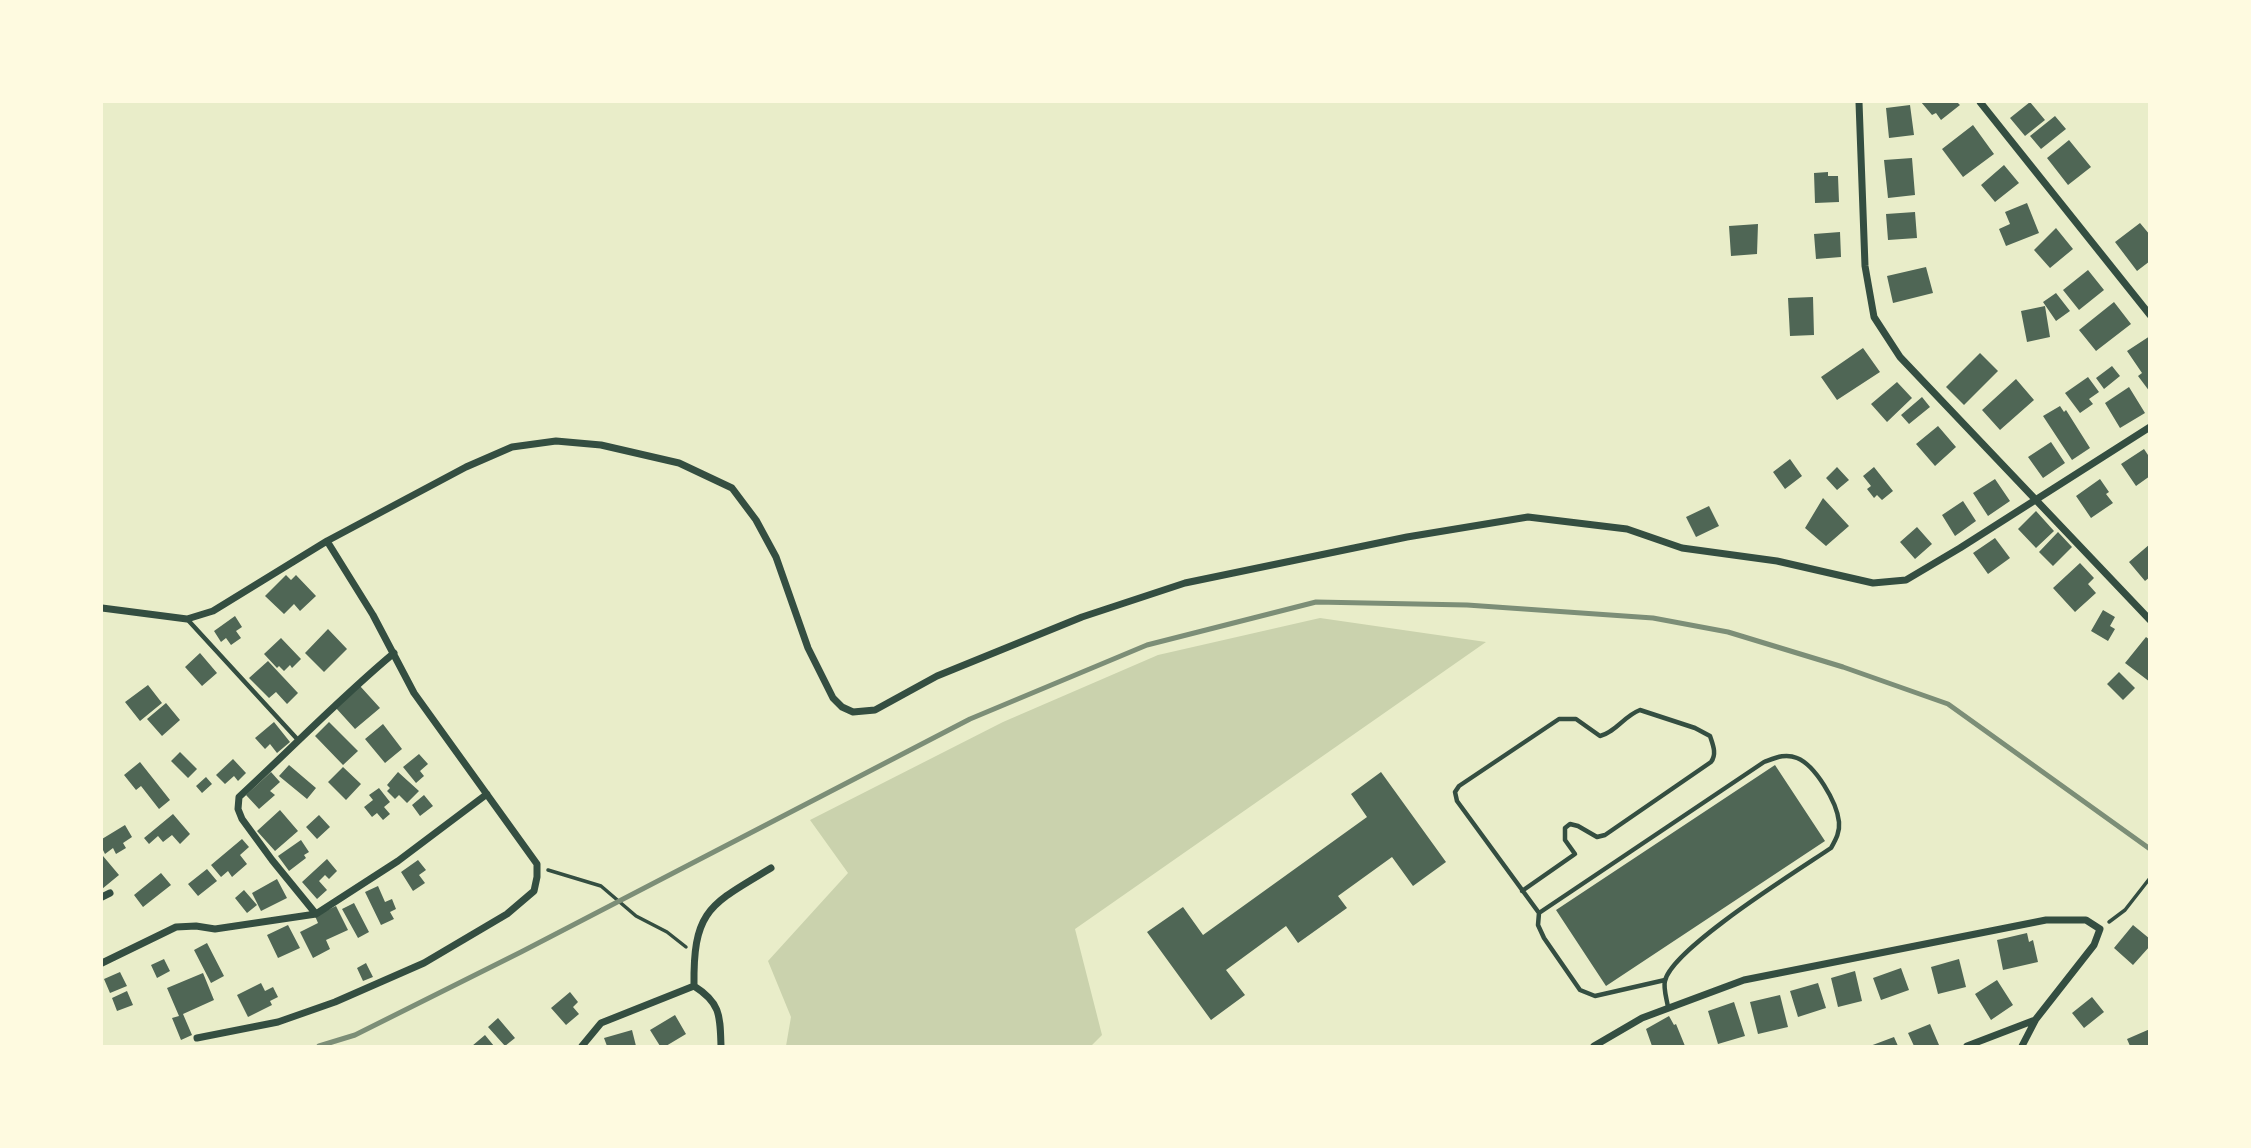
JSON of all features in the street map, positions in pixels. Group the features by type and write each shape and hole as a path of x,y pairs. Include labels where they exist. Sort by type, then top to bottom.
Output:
{"street":[{"path":"1859,102 1865,266 1874,317 1899,357 2150,620"},
{"path":"1980,102 2150,314"},
{"path":"102,608 187,619 213,611 327,541 466,467 512,447 555,441 601,444 679,463 732,488 756,520 776,557 808,648 833,698 842,707 853,712 875,710 961,666 1082,617 1185,583 1407,537 1528,517 1627,529 1682,548 1777,561 1873,583 1906,580 2150,427"},
{"path":"197,1038 278,1022 335,1002 424,963 507,914 534,891 537,864 414,693 394,653 327,541"},
{"path":"316,914 242,819 238,810 240,797 300,742 345,695 394,653"},
{"path":"102,963 176,927 215,929 316,914 398,861 487,794"},
{"path":"694,986 695,954 702,922 717,902 771,868"},
{"path":"102,897 110,893"},
{"path":"1594,1046 1642,1018 1744,980 2046,920 2086,920 2100,929 2094,946 2036,1019 2022,1046"},
{"path":"582,1046 601,1023 694,986"},
{"path":"694,986 711,996 717,1011 721,1046"},
{"path":"1967,1046 2036,1019"}],"lane":[{"path":"187,619 300,742"},
{"path":"1522,891 1575,854 1565,841 1565,828 1570,824 1597,837 1605,835 1711,762 1714,751 1710,736 1695,728 1640,710 1600,736 1576,719 1559,719 1459,786 1455,792 1457,801 1522,891 1539,912 1538,925 1544,938 1580,990 1595,996 1665,980"},
{"path":"1539,912 1764,762 1780,755 1797,758 1811,768 1831,795 1839,821 1838,837 1831,848 1698,940 1677,960 1665,980 1668,1007"}],"path":[{"path":"537,864 557,874 601,886 636,916 667,932 695,954"},
{"path":"2100,929 2125,910 2150,878"}],"green space":[{"path":"1320,618 1486,642 1075,929 1102,1035 1091,1046 786,1046 791,1017 768,961 848,873 810,820 1003,722 1158,655"}],"building":[{"path":"1921,102 1957,102 1960,105 1941,120 1936,113 1932,115"},
{"path":"2030,102 2045,120 2025,136 2010,118"},
{"path":"1910,105 1914,135 1889,138 1886,108"},
{"path":"2055,116 2066,129 2041,149 2030,136"},
{"path":"1973,125 1994,154 1963,177 1942,149"},
{"path":"2069,140 2091,167 2068,185 2047,158"},
{"path":"1912,158 1915,195 1888,198 1884,160"},
{"path":"2004,165 2019,183 1995,202 1981,185"},
{"path":"1828,172 1828,176 1838,176 1839,202 1815,203 1814,173"},
{"path":"2027,203 2039,233 2006,246 1999,229 2010,224 2005,212"},
{"path":"1915,212 1917,238 1888,240 1886,214"},
{"path":"2140,223 2150,235 2150,261 2137,271 2115,242"},
{"path":"1758,224 1757,254 1731,256 1729,226"},
{"path":"2056,228 2073,249 2050,268 2034,250"},
{"path":"1840,232 1841,257 1816,259 1814,234"},
{"path":"1926,267 1933,293 1893,303 1887,276"},
{"path":"2088,270 2104,290 2079,310 2063,290"},
{"path":"2056,293 2070,311 2056,321 2043,302"},
{"path":"1813,297 1814,335 1790,336 1788,298"},
{"path":"2114,302 2131,324 2096,351 2079,330"},
{"path":"2045,306 2050,337 2027,342 2021,311"},
{"path":"2150,336 2150,392 2138,376 2142,373 2127,351"},
{"path":"1863,348 1880,372 1837,400 1821,377"},
{"path":"1980,353 1998,371 1964,405 1946,387"},
{"path":"2112,366 2120,376 2104,389 2096,378"},
{"path":"2088,377 2099,392 2089,399 2093,404 2080,413 2065,393"},
{"path":"2016,379 2034,400 2000,430 1982,410"},
{"path":"1897,382 1912,398 1887,422 1871,404"},
{"path":"2129,387 2145,413 2120,428 2105,403"},
{"path":"1922,397 1930,407 1909,424 1901,415"},
{"path":"2060,406 2064,412 2066,410 2090,448 2072,460 2043,416"},
{"path":"1938,426 1956,447 1935,466 1916,444"},
{"path":"2051,442 2065,463 2043,478 2028,457"},
{"path":"2144,449 2150,458 2150,476 2136,486 2121,464"},
{"path":"1790,459 1802,476 1785,489 1773,472"},
{"path":"1837,467 1849,480 1837,490 1826,478"},
{"path":"1874,467 1893,491 1882,500 1877,495 1874,498 1867,489 1871,486 1863,476"},
{"path":"1995,479 2010,501 1988,516 1973,493"},
{"path":"2100,479 2113,503 2091,518 2076,496"},
{"path":"1823,498 1849,526 1826,546 1805,528"},
{"path":"1963,501 1976,521 1955,536 1942,515"},
{"path":"1709,506 1719,526 1696,537 1686,517"},
{"path":"2036,511 2054,531 2036,548 2018,529"},
{"path":"1917,527 1932,544 1915,559 1900,542"},
{"path":"2058,532 2072,547 2053,566 2039,552"},
{"path":"1995,538 2010,558 1988,574 1973,553"},
{"path":"2150,544 2150,577 2145,581 2129,562"},
{"path":"2080,563 2094,578 2088,584 2096,593 2075,612 2053,588"},
{"path":"286,575 291,580 296,575 316,596 300,611 294,604 284,614 265,596"},
{"path":"2103,610 2115,617 2110,626 2115,629 2108,641 2091,631"},
{"path":"235,616 242,627 236,631 241,638 231,645 226,638 221,642 214,631"},
{"path":"328,629 347,649 324,672 305,653"},
{"path":"2146,637 2150,640 2150,682 2125,663"},
{"path":"281,638 301,659 292,668 290,665 284,671 279,666 277,668 264,654"},
{"path":"200,653 217,673 202,686 185,667"},
{"path":"268,661 298,693 287,704 276,692 269,698 249,678"},
{"path":"2119,672 2135,688 2123,700 2107,684"},
{"path":"148,685 162,703 140,721 125,702"},
{"path":"360,686 380,708 355,729 336,708"},
{"path":"166,703 180,720 162,736 147,719"},
{"path":"274,722 290,742 277,753 270,744 265,749 255,738"},
{"path":"329,722 358,751 343,765 315,736"},
{"path":"383,724 402,749 385,763 365,739"},
{"path":"180,752 197,769 188,778 171,761"},
{"path":"419,754 428,764 420,771 424,776 416,783 403,767"},
{"path":"233,759 246,773 238,781 234,776 225,784 216,775"},
{"path":"140,762 170,800 159,809 141,786 136,790 124,775"},
{"path":"289,765 316,788 307,799 279,776"},
{"path":"1775,765 1825,841 1606,986 1556,910"},
{"path":"343,767 361,784 346,800 328,782"},
{"path":"271,772 280,782 270,791 275,795 259,809 246,795"},
{"path":"398,772 419,791 407,803 399,795 395,799 387,791 390,788 387,785"},
{"path":"1381,772 1446,862 1413,886 1392,857 1338,896 1347,908 1298,943 1286,926 1226,970 1245,995 1211,1020 1147,932 1183,907 1203,935 1367,817 1351,794"},
{"path":"206,777 212,784 202,793 196,786"},
{"path":"379,788 390,802 384,807 390,814 383,820 377,813 372,817 364,807 373,800 369,795"},
{"path":"424,795 433,806 420,816 412,805"},
{"path":"280,810 298,831 275,851 257,831"},
{"path":"173,814 190,834 180,844 172,835 163,842 158,836 149,844 144,838"},
{"path":"319,815 330,827 317,839 306,827"},
{"path":"125,825 132,837 123,843 126,848 116,854 113,848 105,854 102,839"},
{"path":"242,839 249,847 240,855 247,864 232,877 228,871 221,877 211,865"},
{"path":"301,840 309,852 304,855 306,858 289,871 278,856"},
{"path":"102,857 119,875 102,889"},
{"path":"327,859 337,871 329,879 325,875 319,881 327,890 317,899 302,882"},
{"path":"418,860 426,870 419,875 425,883 413,891 401,872"},
{"path":"207,869 217,881 198,896 188,884"},
{"path":"161,873 171,885 143,907 134,895"},
{"path":"277,879 287,898 261,911 252,893"},
{"path":"378,886 385,902 392,899 396,909 390,912 394,919 381,925 365,892"},
{"path":"244,890 257,905 247,913 235,898"},
{"path":"354,903 369,932 358,938 342,909"},
{"path":"336,906 348,930 326,940 330,949 313,958 300,932 318,923 315,916"},
{"path":"288,925 300,948 278,958 267,935"},
{"path":"2133,925 2150,939 2150,946 2133,965 2114,948"},
{"path":"2027,933 2029,942 2033,940 2038,962 2003,970 1997,940"},
{"path":"207,943 224,976 211,983 194,950"},
{"path":"164,959 170,971 157,978 151,965"},
{"path":"1959,959 1966,987 1938,994 1931,967"},
{"path":"366,963 373,977 363,981 357,968"},
{"path":"1901,968 1909,990 1881,1000 1873,978"},
{"path":"1855,971 1862,1001 1838,1007 1831,978"},
{"path":"120,972 127,986 110,993 104,979"},
{"path":"203,973 214,1000 183,1014 192,1035 181,1040 172,1018 179,1016 167,988"},
{"path":"1997,980 2013,1005 1991,1020 1975,994"},
{"path":"261,983 265,991 273,987 278,997 270,1001 272,1005 248,1017 237,995"},
{"path":"1818,983 1826,1008 1798,1017 1790,991"},
{"path":"127,991 133,1005 117,1011 112,998"},
{"path":"570,992 578,1002 573,1007 579,1014 566,1025 551,1008"},
{"path":"1780,995 1788,1027 1758,1034 1750,1002"},
{"path":"2092,997 2104,1012 2084,1028 2072,1013"},
{"path":"1734,1002 1745,1036 1718,1044 1708,1011"},
{"path":"675,1015 686,1034 666,1046 660,1046 650,1030"},
{"path":"1669,1016 1674,1025 1676,1024 1685,1046 1652,1046 1646,1029"},
{"path":"498,1018 515,1038 505,1046 488,1027"},
{"path":"1930,1024 1939,1045 1914,1046 1908,1033"},
{"path":"2150,1029 2150,1046 2130,1046 2127,1039"},
{"path":"632,1030 636,1046 607,1046 604,1038"},
{"path":"485,1035 494,1046 472,1046"},
{"path":"1894,1037 1898,1046 1870,1046"}],"railway":[{"path":"319,1046 355,1035 521,952 970,719 1147,645 1316,602 1467,605 1653,618 1728,632 1843,667 1948,704 2150,849"}]}
